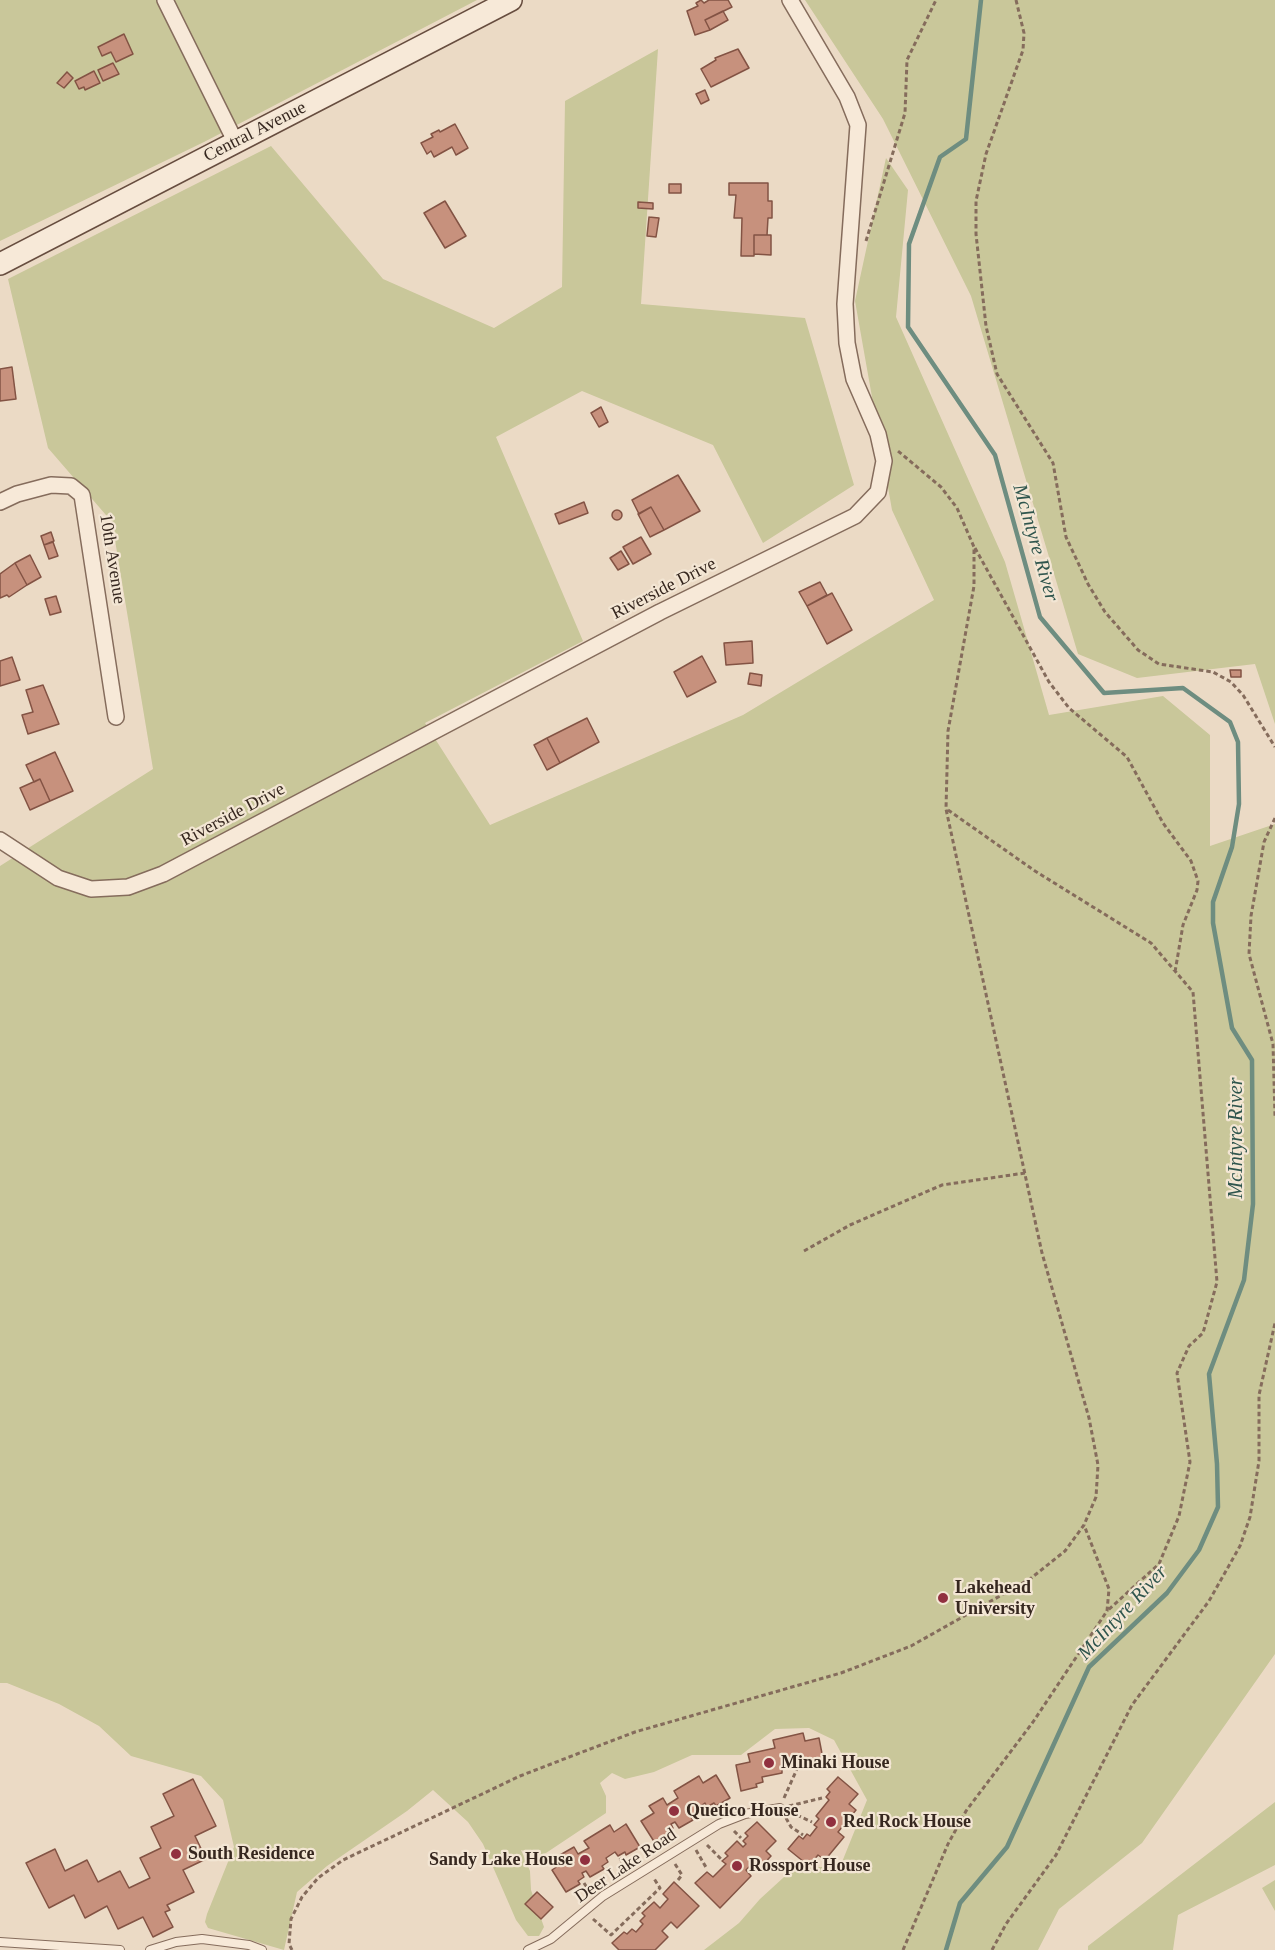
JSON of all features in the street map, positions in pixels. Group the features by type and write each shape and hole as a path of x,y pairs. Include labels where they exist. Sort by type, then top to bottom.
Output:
{"street":[{"path":"165,0 236,143"},
{"name":"Central Avenue","path":"0,264 510,0"},
{"name":"Riverside Drive","path":"0,840 58,878 91,889 128,887 163,874 660,612 855,516 878,492 884,461 878,434 854,378 847,343 845,304 858,125 847,97 790,0"},
{"name":"10th Avenue","path":"0,502 17,494 51,485 71,486 82,495 116,717"}],"lane":[{"name":"Deer Lake Road","path":"528,1950 550,1939 584,1911 694,1838 745,1814 780,1808"},
{"path":"150,1950 176,1942 202,1939 249,1945 262,1950"},
{"path":"0,1942 120,1950"}],"path":[{"path":"863,250 905,113 907,60 936,0"},
{"path":"1016,0 1024,33 1023,50 986,154 976,201 976,234 986,326 997,374 1053,463 1066,537 1088,584 1106,612 1138,650 1159,664 1213,672 1231,682 1244,695 1275,747"},
{"path":"878,434 941,487 957,508 974,547 1049,682 1069,708 1127,758 1163,823 1191,861 1198,881 1197,890 1183,925 1175,972"},
{"path":"292,1950 290,1944 291,1919 302,1898 318,1878 344,1860 519,1776 635,1732 841,1673 911,1646 1030,1579 1065,1551 1083,1525 1096,1497 1098,1465 1089,1418 1042,1253 946,809 948,731 974,586 974,547"},
{"path":"903,1950 948,1844 966,1811 1033,1722 1107,1611 1159,1564 1179,1516 1190,1462 1177,1373 1189,1346 1203,1333 1217,1282 1193,992 1151,944 1035,871 946,809"},
{"path":"1275,818 1264,843 1251,916 1249,954 1274,1044 1275,1116"},
{"path":"804,1251 850,1225 942,1185 1024,1173"},
{"path":"992,1950 1006,1924 1056,1855 1132,1705 1209,1601 1240,1546 1250,1517 1259,1461 1259,1395 1275,1323"},
{"path":"1083,1525 1109,1589 1107,1611"},
{"path":"780,1808 797,1768"},
{"path":"780,1808 822,1798"},
{"path":"780,1808 812,1822"},
{"path":"780,1808 791,1827 802,1835"},
{"path":"694,1838 721,1859"},
{"path":"694,1838 707,1869"},
{"path":"670,1854 682,1875 678,1880"},
{"path":"584,1911 611,1935 660,1888 648,1868"},
{"path":"634,1913 639,1918"},
{"path":"623,1924 628,1929"}],"shaded area":[{"path":"0,0 477,0 204,142 0,241"},
{"path":"805,0 1275,0 1275,724 1255,664 1137,678 1078,654 971,296 883,119"},
{"path":"658,49 641,304 805,318 854,485 763,543 713,445 582,391 496,437 583,641 425,723 490,825 743,715 934,600 892,510 855,301 886,158 908,190 896,317 1005,562 1049,715 1163,696 1210,735 1210,846 1275,824 1275,1654 1142,1843 1059,1909 1038,1950 704,1950 739,1923 760,1899 795,1867 840,1867 867,1800 834,1740 809,1728 775,1729 741,1755 692,1755 654,1772 625,1779 612,1773 600,1783 606,1796 606,1813 546,1853 538,1855 521,1850 530,1871 531,1890 544,1927 539,1936 528,1936 516,1920 483,1844 468,1822 433,1790 407,1811 327,1866 297,1892 284,1950 208,1928 205,1922 234,1847 223,1800 201,1776 131,1756 99,1726 59,1704 7,1683 0,1683 0,866 153,769 112,522 48,448 8,279 271,146 383,279 494,328 562,287 565,101"},
{"path":"1275,1802 1275,1865 1178,1915 1173,1950 1088,1950 1088,1946"},
{"path":"1275,1880 1275,1911 1262,1888"}],"building":[{"path":"701,0 704,3 709,0 728,0 732,7 705,20 710,30 695,35 687,11 698,6 696,3"},
{"path":"723,11 728,20 710,30 705,20"},
{"path":"124,34 133,54 116,62 111,52 102,56 98,47"},
{"path":"738,49 749,68 711,87 701,69 716,60 715,58"},
{"path":"113,63 119,74 103,81 98,70"},
{"path":"94,71 100,83 85,90 84,87 79,89 75,81"},
{"path":"67,72 73,78 64,88 57,83"},
{"path":"705,90 709,100 701,104 696,94"},
{"path":"455,124 468,148 456,155 452,147 434,157 431,151 427,154 421,143 433,137 431,134"},
{"path":"729,183 768,183 768,201 772,201 772,218 768,218 767,235 754,235 754,256 741,256 742,218 734,218 736,195 729,195"},
{"path":"669,184 681,184 681,193 669,193"},
{"path":"445,201 466,236 445,248 424,213"},
{"path":"638,202 653,203 653,209 638,208"},
{"path":"649,217 659,218 656,237 647,236"},
{"path":"754,235 771,235 771,255 754,254"},
{"path":"12,367 16,399 0,401 0,369"},
{"path":"601,407 608,422 599,427 591,413"},
{"path":"678,475 700,511 664,530 651,507 639,514 632,500"},
{"path":"584,502 588,513 559,524 555,514"},
{"path":"651,507 664,530 650,537 638,514"},
{"path":"617,510 621,511 621,519 617,520 613,519 612,515 613,511"},
{"path":"51,532 54,541 44,545 41,536"},
{"path":"641,537 651,554 633,564 623,547"},
{"path":"53,542 58,556 49,559 44,545"},
{"path":"621,551 629,564 618,570 610,558"},
{"path":"30,555 41,577 27,585 15,563"},
{"path":"15,563 27,585 9,597 7,595 0,598 0,574"},
{"path":"820,582 827,595 807,606 799,592"},
{"path":"832,593 852,630 827,644 807,606"},
{"path":"56,596 61,612 50,615 45,599"},
{"path":"752,641 753,663 726,665 724,643"},
{"path":"702,656 716,682 687,697 674,672"},
{"path":"12,657 20,680 0,686 0,661"},
{"path":"1230,670 1241,670 1241,677 1231,677"},
{"path":"750,673 762,675 761,686 748,684"},
{"path":"43,685 59,724 28,734 22,715 33,712 26,690"},
{"path":"587,718 599,742 560,763 547,738"},
{"path":"547,738 560,763 547,770 534,745"},
{"path":"55,752 73,791 50,801 40,779 34,782 26,765"},
{"path":"40,779 50,801 30,810 20,788"},
{"name":"Minaki House","path":"803,1733 805,1741 819,1738 824,1764 808,1767 808,1764 800,1765 799,1761 788,1764 789,1768 782,1769 782,1773 762,1777 763,1782 756,1784 757,1787 741,1791 736,1765 750,1762 748,1754 775,1748 773,1740"},
{"name":"Quetico House","path":"716,1775 730,1798 716,1806 714,1803 707,1807 705,1803 696,1809 698,1813 691,1817 693,1820 679,1828 675,1822 671,1824 673,1828 667,1831 669,1835 655,1843 641,1821 654,1813 649,1806 663,1798 667,1805 678,1798 674,1791 699,1776 703,1783"},
{"name":"Red Rock House","path":"838,1777 858,1794 849,1804 856,1810 838,1832 844,1837 825,1860 818,1855 809,1866 788,1849 799,1836 803,1839 807,1834 810,1836 817,1827 814,1825 819,1819 816,1816 829,1800 826,1797 830,1792 827,1789"},
{"name":"South Residence","path":"193,1779 216,1826 195,1836 206,1859 183,1870 194,1892 167,1905 170,1910 165,1912 173,1927 153,1937 143,1917 118,1929 107,1906 85,1918 74,1895 49,1908 26,1863 55,1849 65,1871 87,1860 98,1882 120,1871 129,1888 150,1878 140,1858 161,1848 151,1827 174,1816 163,1794"},
{"name":"Rossport House","path":"757,1822 776,1841 766,1851 771,1856 760,1868 754,1862 746,1870 751,1876 720,1908 695,1883 707,1872 713,1877 726,1864 722,1861 728,1856 725,1853 737,1841 743,1847 746,1844 743,1841 748,1836 745,1833"},
{"name":"Sandy Lake House","path":"626,1824 640,1847 626,1855 625,1852 618,1856 615,1852 606,1858 608,1862 602,1866 604,1869 590,1877 586,1871 582,1873 584,1877 578,1881 580,1884 566,1892 552,1870 564,1862 560,1855 574,1847 578,1854 589,1848 584,1841 610,1825 614,1832"},
{"path":"674,1882 699,1906 677,1928 671,1922 662,1931 668,1937 655,1950 619,1950 612,1943 624,1932 627,1934 632,1929 636,1932 643,1924 640,1921 645,1916 642,1913 654,1902 660,1908 668,1899 663,1894"},
{"path":"537,1892 553,1907 541,1919 525,1904"}],"waterway":[{"name":"McIntyre River","path":"946,1950 960,1903 1007,1847 1089,1667 1167,1593 1199,1550 1218,1507 1217,1464 1209,1374 1244,1280 1253,1204 1252,1060 1232,1028 1213,923 1213,902 1232,847 1239,804 1238,742 1230,722 1183,688 1104,693 1040,617 995,455 908,327 909,244 940,157 966,139 981,0"}],"place":[{"name":"Lakehead University","path":"943,1598"},
{"name":"Minaki House","path":"769,1763"},
{"name":"Quetico House","path":"674,1811"},
{"name":"Red Rock House","path":"831,1822"},
{"name":"South Residence","path":"176,1854"},
{"name":"Sandy Lake House","path":"585,1860"},
{"name":"Rossport House","path":"737,1866"}]}
